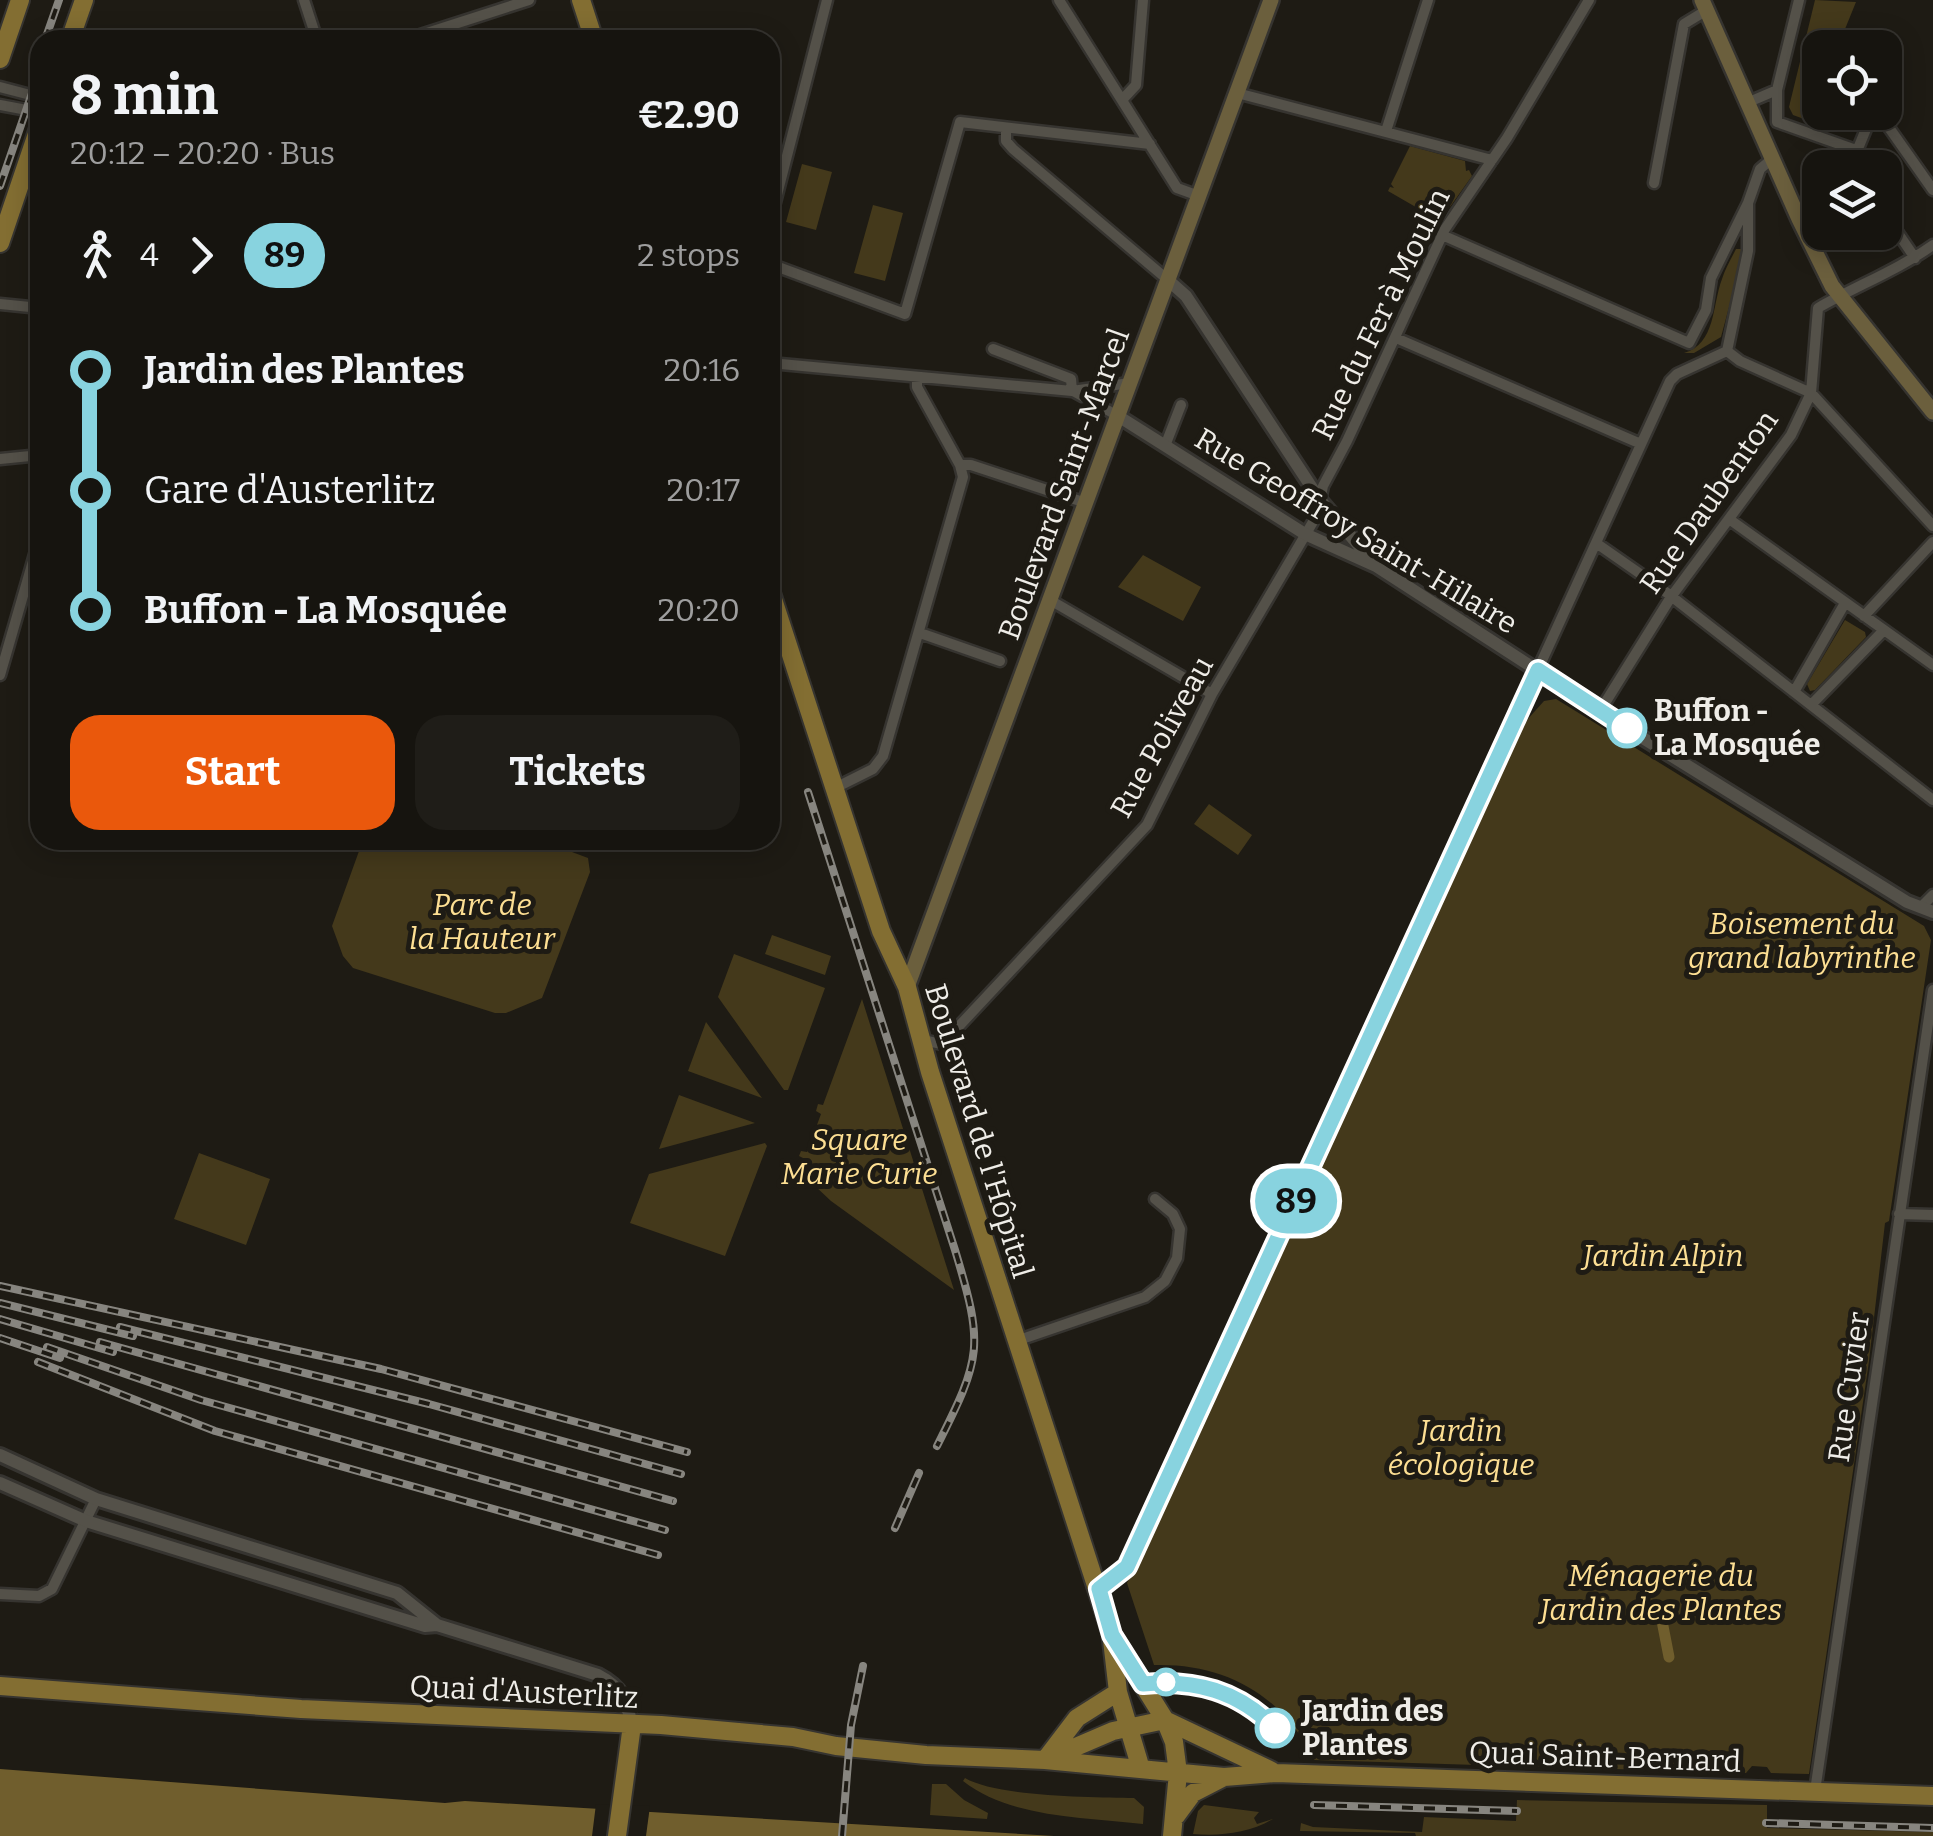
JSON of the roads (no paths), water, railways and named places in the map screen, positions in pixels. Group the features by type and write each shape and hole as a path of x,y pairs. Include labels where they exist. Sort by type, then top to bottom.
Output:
{"main road":[{"path":"0,59 20,0"},
{"path":"74,30 84,0"},
{"path":"581,0 591,30"},
{"name":"Boulevard Saint-Marcel","path":"907,987 1271,0"},
{"path":"1704,5 1772,159 1802,213"},
{"path":"0,243 30,154"},
{"path":"1821,250 1840,295 1932,410"},
{"name":"Boulevard de l'Hôpital","path":"780,620 881,931 907,987 1112,1635 1165,1720 1174,1742 1178,1773 1173,1828"},
{"path":"1112,1635 1118,1692 1141,1769"},
{"name":"Quai d'Austerlitz","path":"0,1686 300,1709 632,1725 793,1737 836,1746 926,1755 1141,1769"},
{"path":"1045,1760 1077,1718 1118,1692"},
{"path":"1045,1760 1128,1727 1165,1720"},
{"name":"Quai Saint-Bernard","path":"1165,1720 1276,1773"},
{"path":"617,1836 632,1725"},
{"name":"Quai Saint-Bernard","path":"1141,1769 1224,1777 1276,1773 1933,1796"},
{"path":"1173,1828 1193,1793 1224,1777"}],"street":[{"path":"304,0 314,30"},
{"path":"436,30 529,0"},
{"path":"780,181 827,0"},
{"path":"1059,0 1177,188 1199,196"},
{"path":"1122,100 1136,85 1144,0"},
{"path":"1386,132 1428,0"},
{"name":"Rue du Fer à Moulin","path":"1320,500 1322,486 1442,235 1589,0"},
{"path":"1760,130 1776,116 1777,90 1800,0"},
{"path":"1654,184 1684,24 1704,5"},
{"path":"0,87 30,95"},
{"path":"1749,102 1777,90"},
{"path":"1236,93 1492,160"},
{"path":"1765,96 1776,116 1856,150 1867,130"},
{"path":"0,105 30,111"},
{"path":"780,268 905,314 960,122 1150,144"},
{"path":"1006,128 1006,142 1012,149 1186,296 1320,500 1376,566"},
{"path":"1889,130 1933,190"},
{"path":"1442,235 1688,342 1706,310 1711,278 1760,169 1772,159"},
{"path":"1727,350 1748,252 1748,203"},
{"path":"1902,239 1915,258"},
{"path":"1840,295 1933,245"},
{"name":"Rue Daubenton","path":"1600,711 1671,597 1792,434 1811,393 1818,308 1840,295"},
{"path":"0,304 30,307"},
{"path":"1396,338 1640,444"},
{"path":"993,349 1071,379 1072,391"},
{"path":"1099,1589 1127,1567 1640,444 1675,376 1727,350"},
{"path":"1727,350 1740,361 1811,393 1933,526"},
{"path":"1019,386 1025,361"},
{"path":"780,364 1072,391 1130,383"},
{"path":"835,788 872,769 884,756 962,477 960,465 917,387 917,377"},
{"path":"1072,391 1118,416"},
{"path":"1166,446 1181,405"},
{"name":"Rue Geoffroy Saint-Hilaire","path":"1118,416 1305,534 1376,566 1600,711 1926,910"},
{"path":"0,459 30,457"},
{"path":"960,465 971,465 1086,503"},
{"name":"Rue Poliveau","path":"922,1040 942,1044 1147,825 1212,694 1317,515 1320,500"},
{"path":"1729,519 1933,665"},
{"path":"1596,542 1933,800"},
{"path":"1864,616 1933,542"},
{"path":"0,675 30,572"},
{"path":"1050,600 1212,694"},
{"path":"1794,692 1845,603"},
{"path":"1811,705 1884,630"},
{"path":"920,633 1000,661"},
{"path":"1926,910 1933,895"},
{"name":"Rue Cuvier","path":"1815,1792 1933,990"},
{"path":"1016,1340 1145,1297 1160,1286 1178,1258 1180,1229 1173,1214 1154,1199"},
{"path":"1899,1214 1933,1215"},
{"path":"0,1455 96,1499 397,1593 438,1625 598,1675 621,1692 632,1725"},
{"path":"0,1483 86,1521 424,1626 438,1625"},
{"path":"0,1594 40,1596 50,1591 96,1499"}],"waterway":[{"path":"1662,1621 1669,1657"}],"railway":[{"path":"48,30 59,0"},
{"path":"0,186 30,99"},
{"path":"808,792 971,1309 974,1351 970,1370 937,1446"},
{"path":"0,1286 381,1369 687,1452"},
{"path":"0,1303 133,1336"},
{"path":"0,1319 113,1352"},
{"path":"120,1327 429,1404 681,1474"},
{"path":"0,1338 60,1358"},
{"path":"100,1342 673,1501"},
{"path":"47,1347 201,1400 665,1530"},
{"path":"38,1362 215,1431 658,1555"},
{"path":"895,1528 919,1473"},
{"path":"842,1836 851,1725 863,1666"},
{"path":"1314,1805 1517,1811"},
{"path":"1766,1823 1933,1828"}],"place":[{"name":"Buffon - La Mosquée","path":"1627,728"},
{"name":"Jardin des Plantes","path":"1275,1728"}],"park label":[{"name":"Parc de la Hauteur","path":"482,922"},
{"name":"Boisement du grand labyrinthe","path":"1802,941"},
{"name":"Square Marie Curie","path":"859,1157"},
{"name":"Jardin Alpin","path":"1663,1256"},
{"name":"Jardin écologique","path":"1461,1448"},
{"name":"Ménagerie du Jardin des Plantes","path":"1661,1593"}]}
